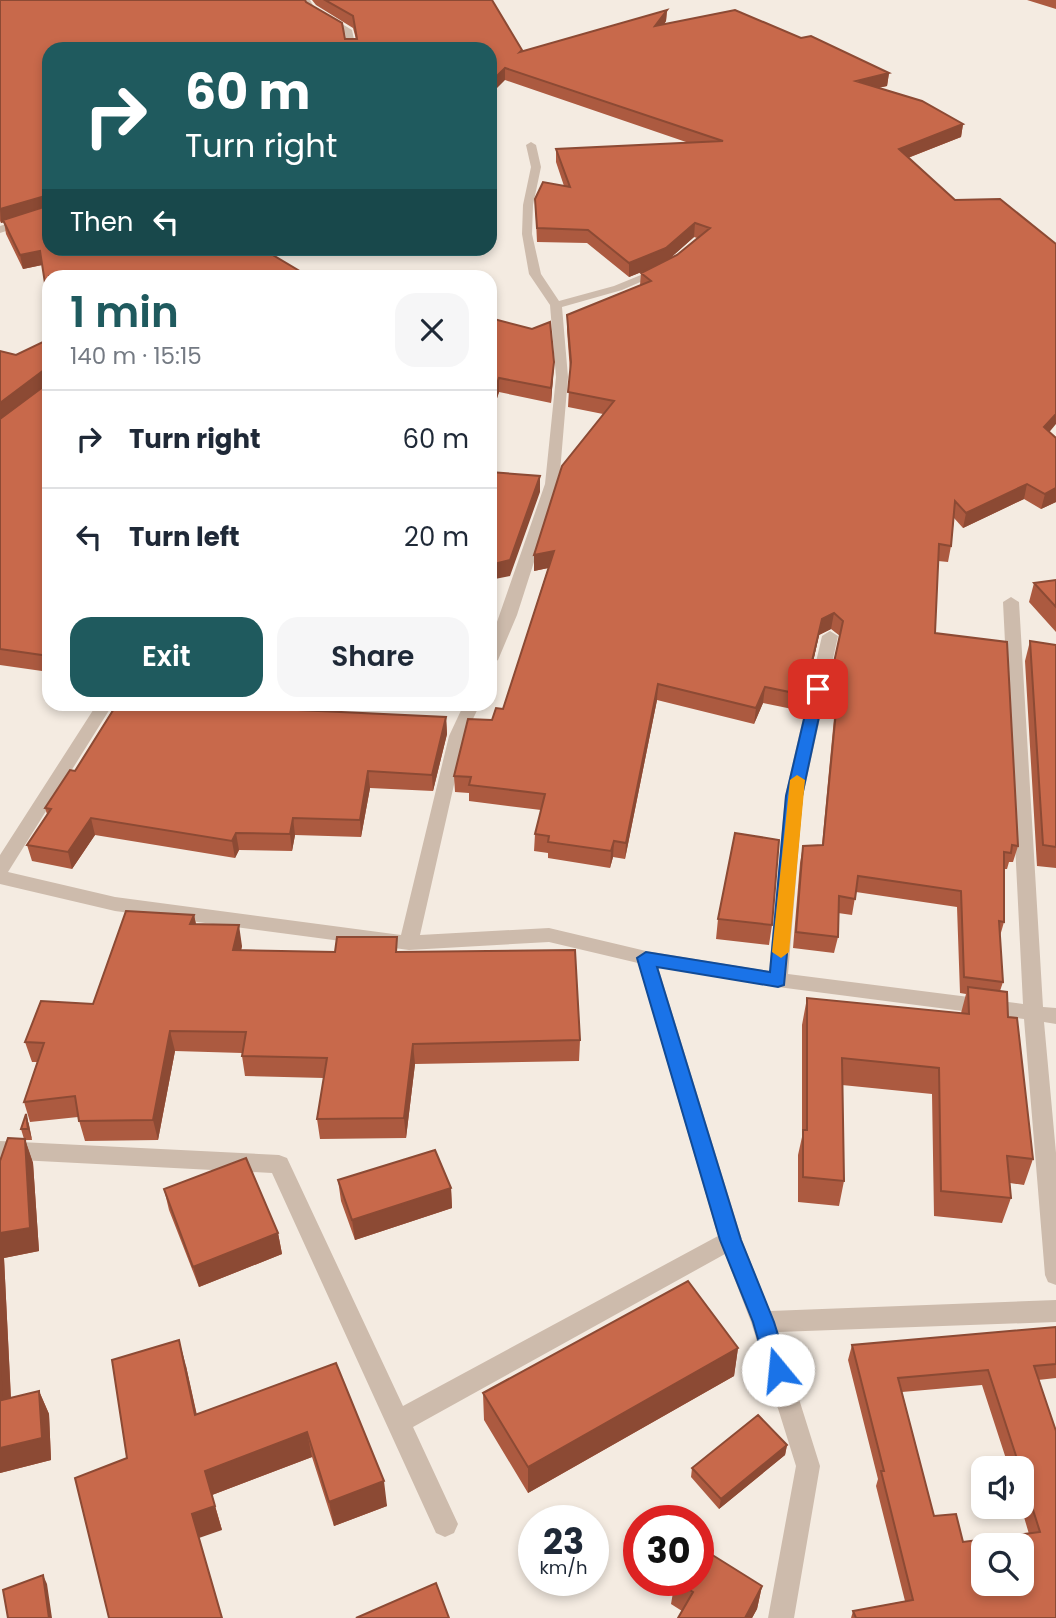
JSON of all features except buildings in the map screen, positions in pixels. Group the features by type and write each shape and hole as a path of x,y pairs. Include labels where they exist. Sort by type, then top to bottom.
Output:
{"street":[{"path":"306,0 311,9 349,32 351,42"},
{"path":"497,643 552,484 562,377 556,305 535,274 527,234 528,205 536,167 531,145"},
{"path":"0,230 42,215"},
{"path":"556,305 618,288 671,266"},
{"path":"1011,602 1032,1013 1056,1275"},
{"path":"778,980 794,796 830,636"},
{"path":"0,870 101,711"},
{"path":"409,943 457,736 468,711"},
{"path":"0,877 115,904 409,943 549,935 646,958 778,980 1056,1016"},
{"path":"646,958 731,1240 763,1322 807,1466 781,1618"},
{"path":"0,1150 279,1164 396,1423 445,1524"},
{"path":"396,1423 731,1240"},
{"path":"763,1322 1056,1311"}],"slow traffic":[{"path":"781,952 797,780"}],"route":[{"path":"778,1370 763,1322 731,1240 646,958 778,980 794,796 818,689"}]}
